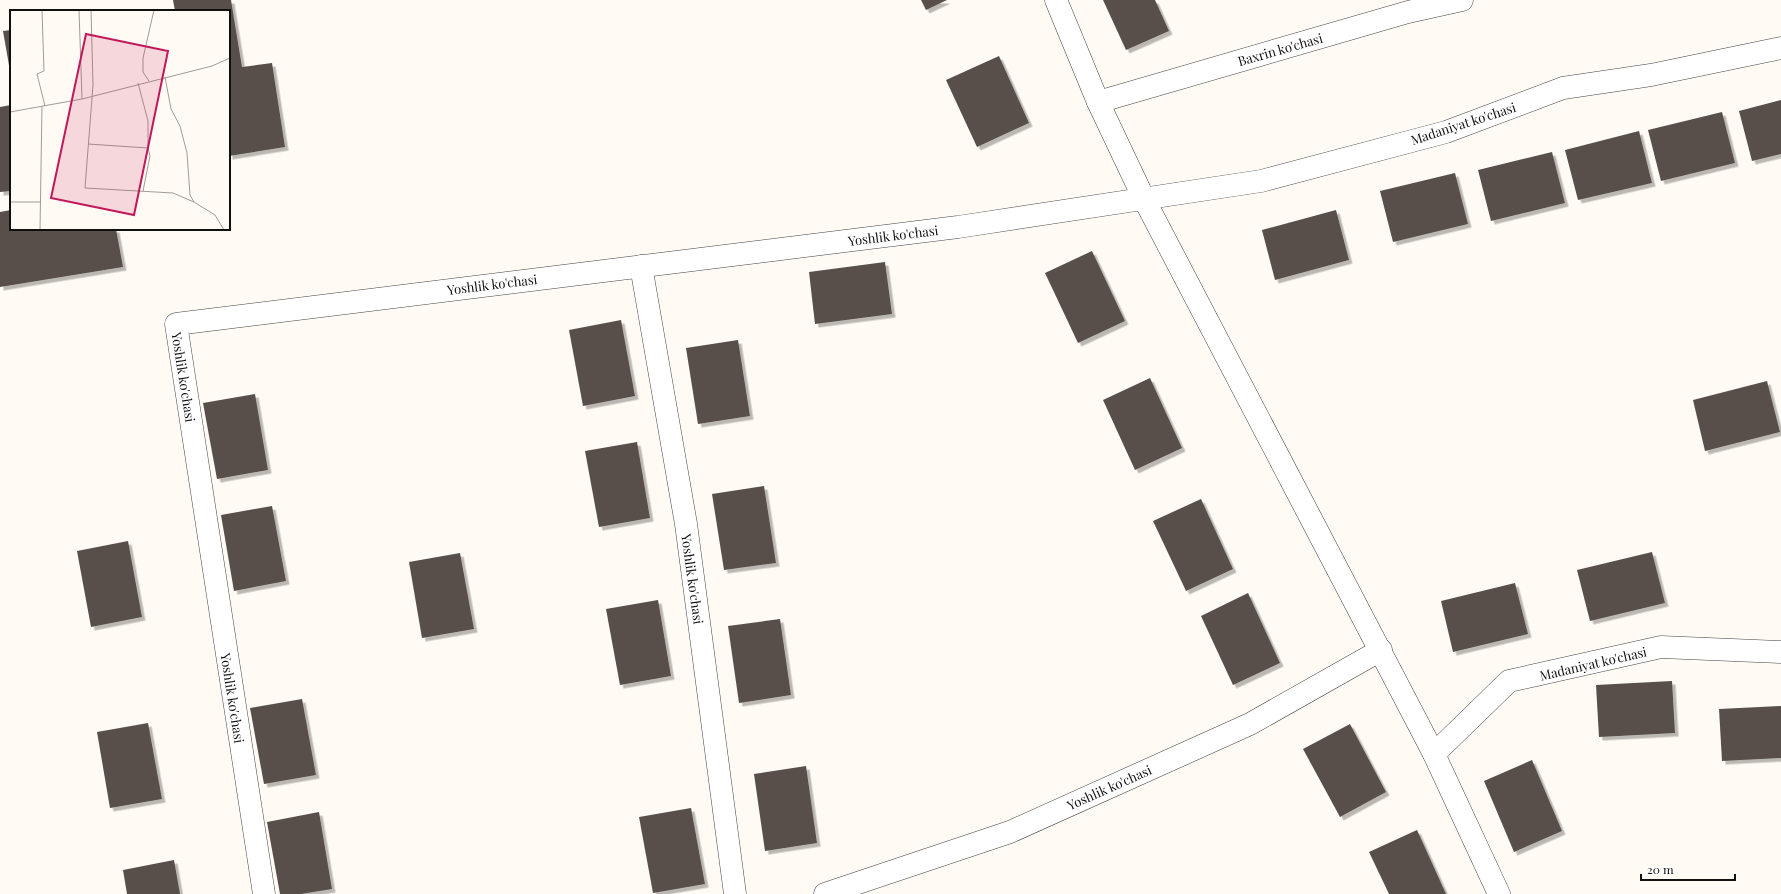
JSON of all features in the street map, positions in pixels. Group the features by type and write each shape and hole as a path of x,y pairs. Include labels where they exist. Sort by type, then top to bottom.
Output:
{"street":[{"path":"1056,0 1098,102 1144,199 1381,650 1434,754 1499,894"},
{"name":"Baxrin ko'chasi","path":"1098,102 1408,12 1462,0"},
{"name":"Madaniyat ko'chasi","path":"1144,199 1269,179 1446,132 1563,88 1651,75 1781,48"},
{"name":"Yoshlik ko'chasi","path":"264,894 176,324 958,227 1144,199"},
{"name":"Yoshlik ko'chasi","path":"641,266 686,524 735,894"},
{"name":"Madaniyat ko'chasi","path":"1434,754 1509,681 1661,647 1781,652"},
{"name":"Yoshlik ko'chasi","path":"825,894 1010,832 1250,724 1381,650"}],"building":[{"path":"173,0 231,0 242,67 272,63 285,147 230,156 230,10 175,10"},
{"path":"921,0 947,0 926,10"},
{"path":"1103,0 1155,0 1169,31 1126,50"},
{"path":"10,30 10,71 3,31"},
{"path":"999,56 1029,123 977,147 946,80"},
{"path":"1781,100 1781,154 1752,161 1739,111"},
{"path":"10,105 10,191 0,192 0,107"},
{"path":"1722,112 1735,163 1661,181 1648,130"},
{"path":"1639,131 1652,183 1578,200 1565,150"},
{"path":"1552,152 1565,203 1491,221 1478,170"},
{"path":"1455,173 1468,224 1393,242 1380,191"},
{"path":"10,210 10,230 116,230 123,267 0,287 0,212"},
{"path":"1336,210 1349,260 1275,280 1262,230"},
{"path":"1092,251 1125,321 1078,343 1045,273"},
{"path":"885,262 892,314 815,324 809,272"},
{"path":"621,320 635,396 583,406 569,330"},
{"path":"738,340 750,416 698,424 686,348"},
{"path":"1150,378 1182,448 1135,470 1103,400"},
{"path":"1767,381 1780,432 1705,451 1693,400"},
{"path":"255,394 268,470 217,479 203,403"},
{"path":"637,442 650,518 599,527 585,451"},
{"path":"764,486 776,563 724,570 712,494"},
{"path":"1201,499 1233,569 1186,591 1153,521"},
{"path":"272,506 286,581 234,591 221,515"},
{"path":"128,541 142,617 91,627 77,551"},
{"path":"1652,552 1665,603 1590,621 1577,570"},
{"path":"460,553 474,629 422,638 409,562"},
{"path":"1515,583 1528,634 1453,652 1441,601"},
{"path":"1248,593 1280,663 1233,685 1201,616"},
{"path":"658,600 671,676 620,685 606,609"},
{"path":"780,619 791,695 739,703 728,626"},
{"path":"1672,681 1675,733 1599,737 1596,685"},
{"path":"302,699 316,775 264,784 250,708"},
{"path":"1781,706 1781,758 1722,761 1719,709"},
{"path":"148,723 162,799 110,808 97,732"},
{"path":"1350,724 1386,792 1340,817 1303,749"},
{"path":"1532,760 1562,831 1514,852 1484,781"},
{"path":"806,766 817,843 765,851 754,774"},
{"path":"691,808 705,884 653,893 639,817"},
{"path":"319,812 332,889 301,894 280,894 267,822"},
{"path":"1417,830 1446,894 1389,894 1369,852"},
{"path":"174,860 180,894 127,894 123,870"}]}
